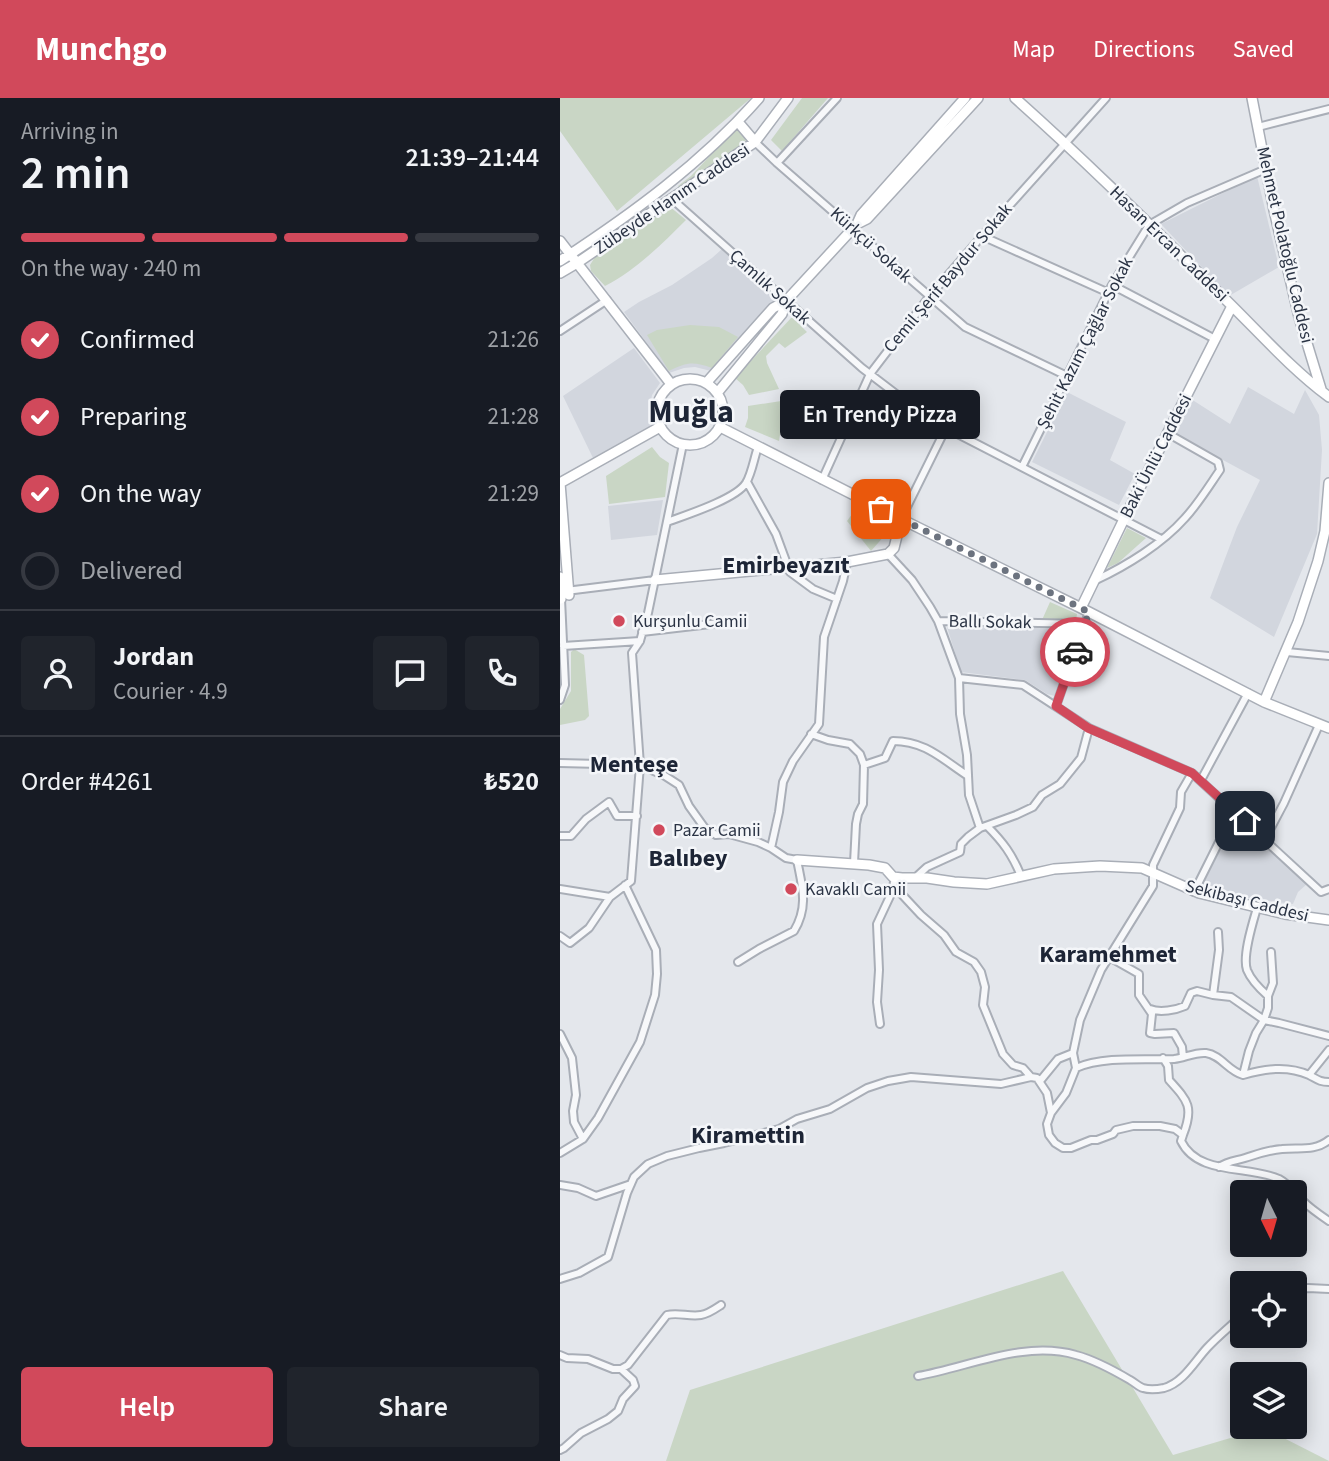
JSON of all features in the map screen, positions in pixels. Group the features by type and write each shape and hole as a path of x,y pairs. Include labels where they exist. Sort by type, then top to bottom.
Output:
{"street":[{"name":"Zübeyde Hanım Caddesi","path":"560,261 663,189 738,122 759,98"},
{"name":"Zübeyde Hanım Caddesi","path":"560,273 755,142 788,98"},
{"path":"777,163 837,98"},
{"path":"855,227 861,215 965,98"},
{"path":"707,382 773,308 786,301 855,227 867,219 978,98"},
{"name":"Hasan Ercan Caddesi","path":"1015,98 1149,225 1285,360 1326,392"},
{"name":"Cemil Şerif Baydur Sokak","path":"822,480 870,374 929,297 1106,98"},
{"name":"Mehmet Polatoğlu Caddesi","path":"1251,98 1299,317 1326,392"},
{"path":"1258,127 1329,109"},
{"path":"738,122 755,142"},
{"name":"Kürkçü Sokak","path":"755,142 855,227 965,327 1067,376"},
{"name":"Şehit Kazım Çağlar Sokak","path":"1022,467 1112,285 1149,225 1187,203 1266,169"},
{"path":"663,189 672,199"},
{"name":"Çamlık Sokak","path":"672,199 870,374 917,410 946,428 1161,539"},
{"path":"982,236 1109,293"},
{"path":"560,241 671,384"},
{"path":"1112,285 1215,339"},
{"path":"560,331 607,300"},
{"path":"718,392 782,314 786,301"},
{"name":"Baki Ünlü Caddesi","path":"1085,610 1094,581 1232,306"},
{"path":"685,378 707,382 718,392 722,401 724,410 720,427 708,440 700,444 683,444 670,438 660,427 657,411 665,389 685,378"},
{"path":"560,700 565,685 560,483 660,427"},
{"path":"720,427 1264,702 1329,728"},
{"path":"564,595 655,580 847,562 888,554 894,548 901,519 946,428"},
{"path":"1094,581 1114,571 1161,539 1184,519 1220,470 1217,462 1167,433"},
{"path":"560,937 570,943 589,928 610,897 631,881 640,765 632,653 640,641 655,580 683,444"},
{"path":"667,522 740,491 747,482 758,447"},
{"path":"747,482 776,534 790,572 813,589 836,599"},
{"path":"1264,702 1298,622 1325,531 1329,483"},
{"path":"888,554 912,580 938,621 959,678 969,794 983,827 1002,841 1014,857 1021,876"},
{"path":"771,848 783,782 793,761 819,724 824,637 847,562"},
{"path":"560,577 564,595"},
{"path":"1056,706 1084,624 1085,610"},
{"name":"Ballı Sokak","path":"938,621 1084,624"},
{"path":"642,632 719,623"},
{"path":"563,646 640,641"},
{"path":"1287,652 1329,656"},
{"path":"959,678 1023,685 1088,728 1192,773 1321,892 1329,889"},
{"path":"1200,780 1248,693"},
{"path":"1265,839 1319,725"},
{"path":"915,878 927,867 960,852 961,845 968,837 983,827 1032,807 1042,795 1060,784 1081,758 1088,728"},
{"path":"811,734 850,744 860,754 864,765 863,804 856,824 854,863"},
{"path":"864,765 884,758 893,741 906,741 930,749 968,776"},
{"path":"560,764 640,765 679,785 704,828 716,835 729,834 758,842 786,858 797,860 804,893 797,926 794,931 738,962"},
{"path":"1183,1135 1175,1129 1160,1126 1133,1126 1116,1130 1113,1134 1097,1140 1063,1148 1049,1135 1047,1124 1051,1113 1066,1093 1076,1068 1073,1053 1080,1020 1101,970 1153,886 1153,865 1180,808 1181,792 1192,773"},
{"path":"560,836 571,836 586,819 609,802 617,816 636,816"},
{"path":"1194,892 1234,812"},
{"name":"Sekibaşı Caddesi","path":"797,860 869,864 885,868 894,881 915,878 987,884 1054,869 1100,866 1142,868 1194,892 1285,914 1329,920"},
{"path":"880,1024 877,1002 877,924 894,881 921,915 956,951 974,962 981,972 985,987 982,1005 1003,1055 1013,1065 1023,1068 1031,1077"},
{"path":"560,1153 583,1139 598,1118 640,1042 655,995 656,950 625,885"},
{"path":"560,889 610,897"},
{"path":"1257,908 1245,963 1258,988 1268,996"},
{"path":"1213,995 1218,970 1218,932"},
{"path":"1243,1075 1249,1051 1265,1020 1268,1008 1268,996 1273,983 1271,951"},
{"path":"1109,957 1139,974 1139,995 1150,1009 1152,1019 1150,1033 1174,1033 1182,1047 1183,1057"},
{"path":"1150,1009 1177,1009 1185,1006 1191,993 1207,992 1231,997 1265,1020 1329,1036"},
{"path":"560,1034 572,1058 576,1095 573,1111 583,1139"},
{"path":"1309,1075 1329,1050"},
{"path":"1040,1081 1058,1059 1073,1053"},
{"path":"1076,1068 1090,1063 1177,1059 1207,1053 1243,1075 1269,1069 1287,1069 1309,1075 1320,1083 1329,1082"},
{"path":"1164,1058 1168,1066 1169,1080 1180,1090 1188,1110 1189,1120 1181,1141 1185,1150 1202,1161 1219,1167 1257,1172 1279,1180 1329,1221"},
{"path":"561,1280 608,1257 634,1177 648,1164 699,1148 779,1129 797,1119 830,1110 867,1087 911,1077 1001,1084 1031,1077 1040,1081 1047,1093 1051,1113"},
{"path":"1219,1167 1227,1161 1243,1159 1264,1151 1312,1149 1329,1140"},
{"path":"560,1185 578,1188 596,1196 631,1184"},
{"path":"1307,1288 1329,1289"},
{"path":"560,1355 566,1358 588,1359 613,1369 621,1369 628,1365 667,1315 703,1315 721,1306"},
{"path":"918,1377 988,1359 1036,1351 1072,1354 1091,1360 1144,1389 1165,1388 1185,1374 1230,1327"},
{"path":"560,1450 581,1433 618,1411 623,1399 635,1386 633,1380 621,1369"}],"shaded area":[{"path":"1257,176 1279,267 1229,296 1161,224"},
{"path":"722,249 776,299 711,371 695,367 669,373 624,312 672,285"},
{"path":"634,348 660,383 652,395 650,427 593,458 563,396"},
{"path":"1248,387 1294,414 1305,390 1319,415 1322,450 1317,534 1274,637 1210,598 1237,527 1260,480 1173,433 1191,399 1230,424"},
{"path":"1067,392 1126,422 1110,460 1135,474 1119,505 1032,462"},
{"path":"663,500 657,535 611,540 608,506"},
{"path":"951,624 1077,630 1055,696 1025,680 961,672 947,627"},
{"path":"1236,818 1307,884 1298,892 1293,904 1239,897 1202,887"}],"green space":[{"path":"560,98 751,98 617,211 560,131"},
{"path":"802,98 828,98 782,151 771,140"},
{"path":"734,130 742,134 746,143 679,188 678,186 691,176"},
{"path":"669,206 686,220 638,264 605,286 591,271 590,265 595,257"},
{"path":"792,317 807,332 785,348 779,343 766,356 779,389 749,395 735,378"},
{"path":"690,325 719,327 738,337 712,368 690,364 669,371 647,335 657,330"},
{"path":"781,401 779,441 745,427 748,406"},
{"path":"652,447 669,463 665,497 609,504 606,476"},
{"path":"858,506 893,526 871,551 847,521"},
{"path":"1127,528 1146,538 1118,563 1107,568"},
{"path":"1050,602 1077,614 1076,621 1042,620"},
{"path":"574,649 584,655 589,716 585,720 560,725 560,709 571,691 571,652"},
{"path":"1063,1271 1173,1455 1230,1438 1286,1439 1329,1461 666,1461 690,1390"}],"way so far":[{"path":"881,509 1089,612 1075,652"}],"place":[{"name":"En Trendy Pizza","path":"881,509"},
{"name":"Kurşunlu Camii","path":"619,621"},
{"name":"Pazar Camii","path":"659,830"},
{"name":"Kavaklı Camii","path":"791,889"}],"district":[{"name":"Muğla","path":"691,412"},
{"name":"Emirbeyazıt","path":"786,565"},
{"name":"Menteşe","path":"634,764"},
{"name":"Balıbey","path":"688,858"},
{"name":"Karamehmet","path":"1108,954"},
{"name":"Kiramettin","path":"748,1135"}],"route":[{"path":"1075,652 1056,706 1088,728 1192,773 1245,821"}]}
